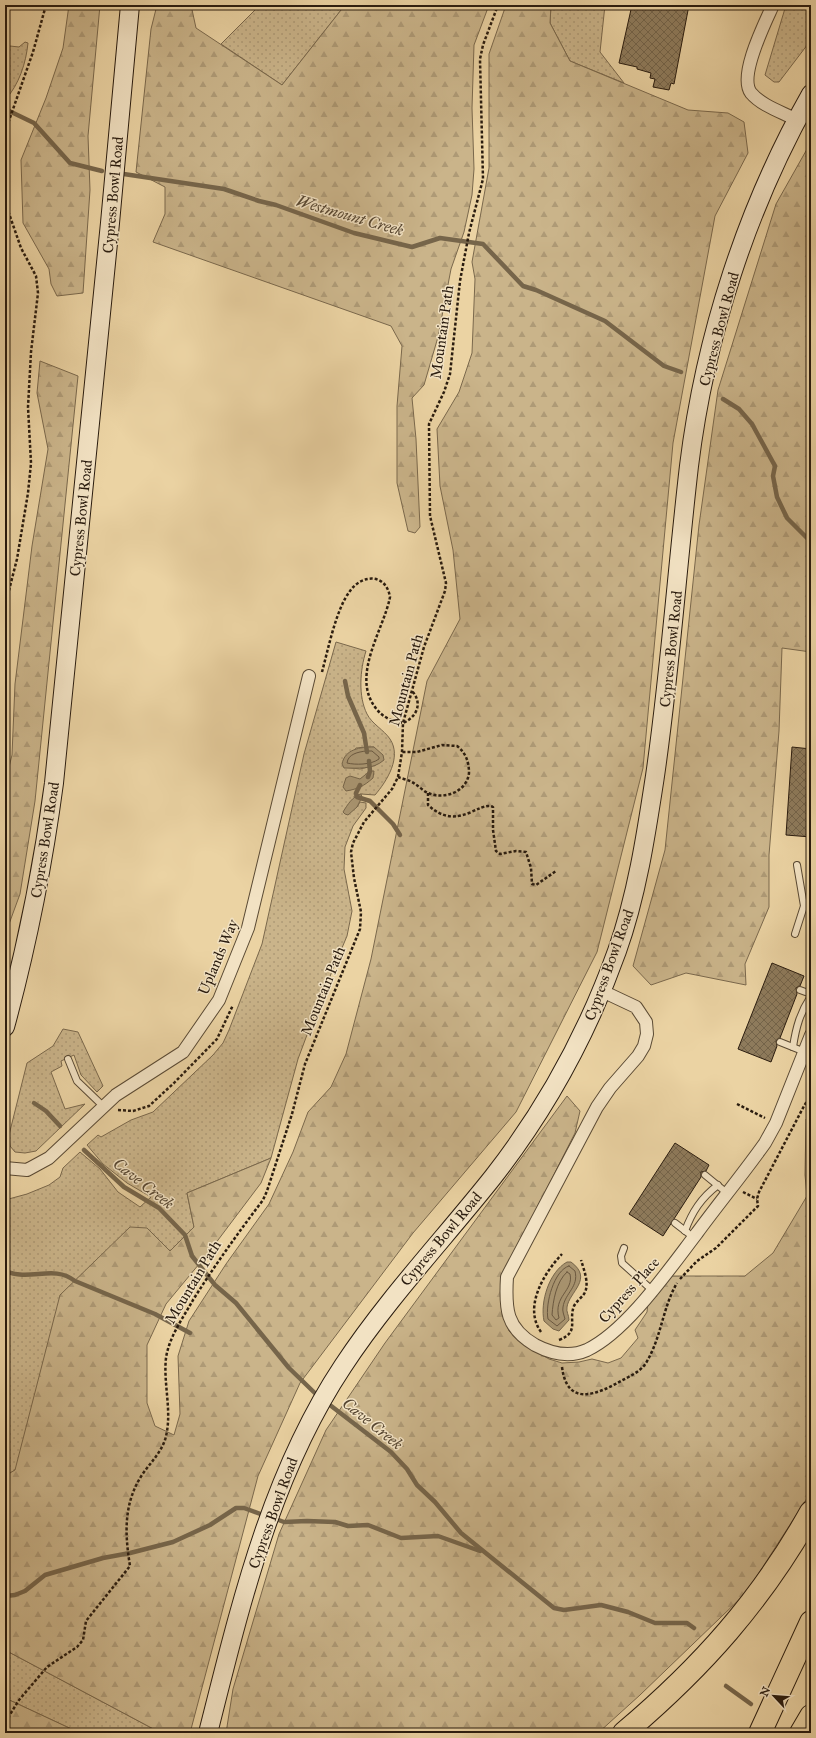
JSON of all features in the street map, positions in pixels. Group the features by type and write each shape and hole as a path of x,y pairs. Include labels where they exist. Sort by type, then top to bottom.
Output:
{"highway":[{"path":"624,1733 694,1670 739,1619 781,1563 811,1512"},
{"path":"760,1733 811,1622"},
{"path":"802,1733 811,1716"}],"street":[{"name":"Cypress Bowl Road","path":"5,1027 32,919 45,851 54,783 110,224 130,5"},
{"path":"773,5 748,68 746,81 750,92 759,100 797,120"},
{"name":"Cypress Bowl Road","path":"208,1733 256,1554 285,1475 302,1437 321,1401 342,1366 396,1292 490,1180 522,1137 548,1096 582,1034 602,991 631,907 649,815 670,658 690,464 702,390 718,320 752,217 797,120 811,94"},
{"name":"Uplands Way","path":"5,1168 27,1170 42,1162 116,1095 183,1052 219,1000 248,928 309,676"},
{"path":"564,1355 542,1348 528,1340 514,1329 508,1312 506,1295 507,1277 597,1107 610,1088 638,1056 644,1046 647,1030 646,1022 640,1011 633,1005 602,991"},
{"name":"Cypress Place","path":"564,1355 586,1350 611,1335 623,1324 652,1290 689,1234 727,1193 765,1143 776,1123 811,1035"}],"lane":[{"path":"795,934 804,906 797,865"},
{"path":"804,906 811,906"},
{"path":"793,1047 796,1026 802,1010 811,995 800,990"},
{"path":"780,1042 805,1052"},
{"path":"68,1059 77,1081 103,1106"},
{"path":"705,1175 727,1193"},
{"path":"689,1234 691,1214 704,1196 718,1185"},
{"path":"675,1223 689,1234"},
{"path":"624,1248 621,1256 622,1263 652,1290"}],"path":[{"path":"5,132 15,106 46,5"},
{"name":"Mountain Path","path":"7,1733 9,1716 19,1700 47,1667 77,1647 83,1640 86,1621 130,1566 126,1539 126,1516 132,1495 142,1475 158,1455 167,1431 166,1357 180,1322 210,1272 263,1200 292,1114 305,1064 360,929 361,912 354,878 351,852 358,830 371,812 392,789 398,777 402,752 403,723 424,647 445,591 446,583 430,516 429,424 444,392 450,374 455,343 460,281 469,233 483,179 480,59 485,39 498,5"},
{"path":"5,202 21,248 36,276 38,292 28,407 31,463 29,486 17,559 5,606"},
{"path":"369,662 368,696 380,714 389,720 403,723 414,716 417,710 416,696 412,691"},
{"path":"398,777 414,782 428,793 451,793 465,787 468,779 469,768 467,759 462,750 457,746 450,744 417,752 402,752"},
{"path":"428,793 428,805 442,815 459,817 485,806 493,807 493,830 496,851 500,854 516,851 526,852 531,868 532,884 536,885 556,870"},
{"path":"564,1355 562,1364 565,1382 572,1391 579,1394 592,1394 603,1391 642,1368 658,1338 666,1305 677,1284 697,1261 716,1248 758,1206 757,1199 759,1192 804,1106 811,1096"},
{"path":"737,1104 776,1123"},
{"path":"542,1334 534,1319 536,1301 545,1276 562,1254"},
{"path":"553,1340 557,1341 565,1338 570,1333 573,1326 574,1307 586,1290 585,1271 581,1260"}],"green space":[{"path":"69,5 100,5 88,136 90,190 83,293 57,296 51,284 49,269 23,223 21,160 46,98 63,48"},
{"path":"157,5 191,5 196,28 282,85 345,5 489,5 474,45 472,108 474,169 472,195 464,232 451,269 438,337 424,385 412,398 416,439 420,527 415,533 408,531 397,483 397,406 402,346 391,326 153,242 165,214 165,187 136,172 151,29"},
{"path":"260,5 345,5 282,85 221,44"},
{"path":"506,5 551,5 550,23 570,61 688,110 728,113 744,122 748,153 715,216 673,443 643,768 597,952 516,1112 413,1233 300,1383 258,1476 190,1733 161,1733 5,1650 5,1476 15,1470 60,1295 130,1227 147,1228 170,1251 194,1227 187,1193 271,1158 261,1183 209,1252 166,1304 147,1345 147,1403 155,1426 174,1435 180,1414 178,1356 189,1321 226,1264 269,1204 293,1152 308,1112 331,1087 346,1054 371,959 427,681 460,619 453,550 440,486 437,429 459,392 472,353 475,279 472,262 489,168 489,54"},
{"path":"551,5 605,5 600,52 624,83 570,61 550,23"},
{"path":"786,5 811,5 811,40 779,82 774,82 765,75"},
{"path":"25,42 28,43 26,58 21,73 14,88 5,100 5,55 10,46 19,47"},
{"path":"811,142 811,652 782,648 779,731 769,855 769,907 745,964 746,985 686,973 651,985 633,966 665,850 699,525 718,390 776,204"},
{"path":"40,361 78,376 35,801 20,894 5,935 5,783 12,755 15,684 32,546 48,449 37,393"},
{"path":"336,642 366,651 361,675 361,691 364,707 369,718 390,739 393,746 394,761 388,776 375,795 361,794 354,796 357,807 360,802 366,803 366,808 353,826 345,847 344,869 352,911 347,936 320,1000 298,1059 271,1158 187,1193 194,1227 170,1252 147,1228 15,1470 5,1476 5,1200 27,1194 49,1185 60,1177 63,1168 80,1152 100,1169 118,1192 140,1207 151,1197 127,1183 103,1164 87,1145 98,1135 101,1137 131,1120 153,1112 213,1055 223,1043 262,944 304,754","holes":["374,747 376,765 360,769 344,767 356,748"]},
{"path":"63,1029 78,1032 103,1086 97,1092 81,1075 74,1055 61,1061 62,1066 51,1072 65,1109 85,1104 36,1151 25,1153 15,1152 10,1146 9,1135 27,1063 53,1046"},
{"path":"567,1096 580,1111 575,1133 504,1273 505,1320 509,1331 523,1344 549,1359 562,1363 579,1362 592,1359 608,1363 621,1358 638,1338 635,1330 647,1312 648,1302 672,1276 745,1276 773,1253 807,1196 805,1175 806,1119 811,1118 811,1492 746,1593 640,1695 598,1733 226,1733 233,1689 279,1534 326,1430 385,1343"},
{"path":"5,1650 161,1733 80,1733 5,1698"},
{"path":"5,1698 80,1733 5,1733"}],"water":[{"path":"374,747 383,755 384,760 380,763 365,768 344,768 342,764 346,755 350,752 359,748"},
{"path":"370,771 374,771 373,778 364,785 346,791 343,787 346,778 350,776 360,779"},
{"path":"361,794 362,797 357,807 348,815 345,814 343,812 353,799"},
{"path":"567,1262 571,1262 578,1268 580,1280 567,1307 569,1320 559,1331 553,1329 544,1321 543,1305 547,1288 551,1280 555,1273"}],"building":[{"path":"632,5 689,5 674,84 671,83 669,90 653,87 655,79 650,78 651,73 637,69 637,67 619,63"},
{"path":"792,747 811,749 811,837 786,835"},
{"path":"772,963 804,976 800,986 796,988 797,994 780,1038 776,1041 777,1046 771,1062 738,1049"},
{"path":"675,1143 709,1165 706,1171 701,1172 701,1177 663,1236 629,1214"}],"waterway":[{"name":"Westmount Creek","path":"5,109 34,123 70,163 102,171"},
{"name":"Westmount Creek","path":"117,173 224,189 276,205 354,233 412,247 440,238 483,244 523,286 536,290 605,321 664,366 681,372"},
{"name":"Westmount Creek","path":"723,399 739,409 752,424 775,466 773,476 777,497 787,518 811,542"},
{"path":"345,681 348,696 364,733 367,752"},
{"path":"368,777 370,771 369,761"},
{"path":"360,785 356,793 357,797 370,801 393,824 400,835"},
{"name":"Cave Creek","path":"34,1103 46,1111 60,1126"},
{"name":"Cave Creek","path":"84,1150 124,1187 159,1208 185,1235 192,1256 215,1285 236,1303 289,1368 320,1398"},
{"path":"5,1271 24,1275 50,1273 67,1276 75,1281 155,1314 190,1333"},
{"name":"Cave Creek","path":"326,1402 391,1452 407,1469 417,1485 435,1502 461,1533 554,1608 564,1610 601,1605 628,1612 655,1623 687,1623 694,1628"},
{"path":"5,1596 15,1595 25,1591 45,1575 103,1558 173,1542 210,1525 236,1508 244,1508 266,1516"},
{"path":"273,1518 284,1522 307,1521 335,1522 348,1526 368,1525 401,1538 438,1536 480,1551"},
{"name":"Cave Creek","path":"726,1686 751,1704"}]}
